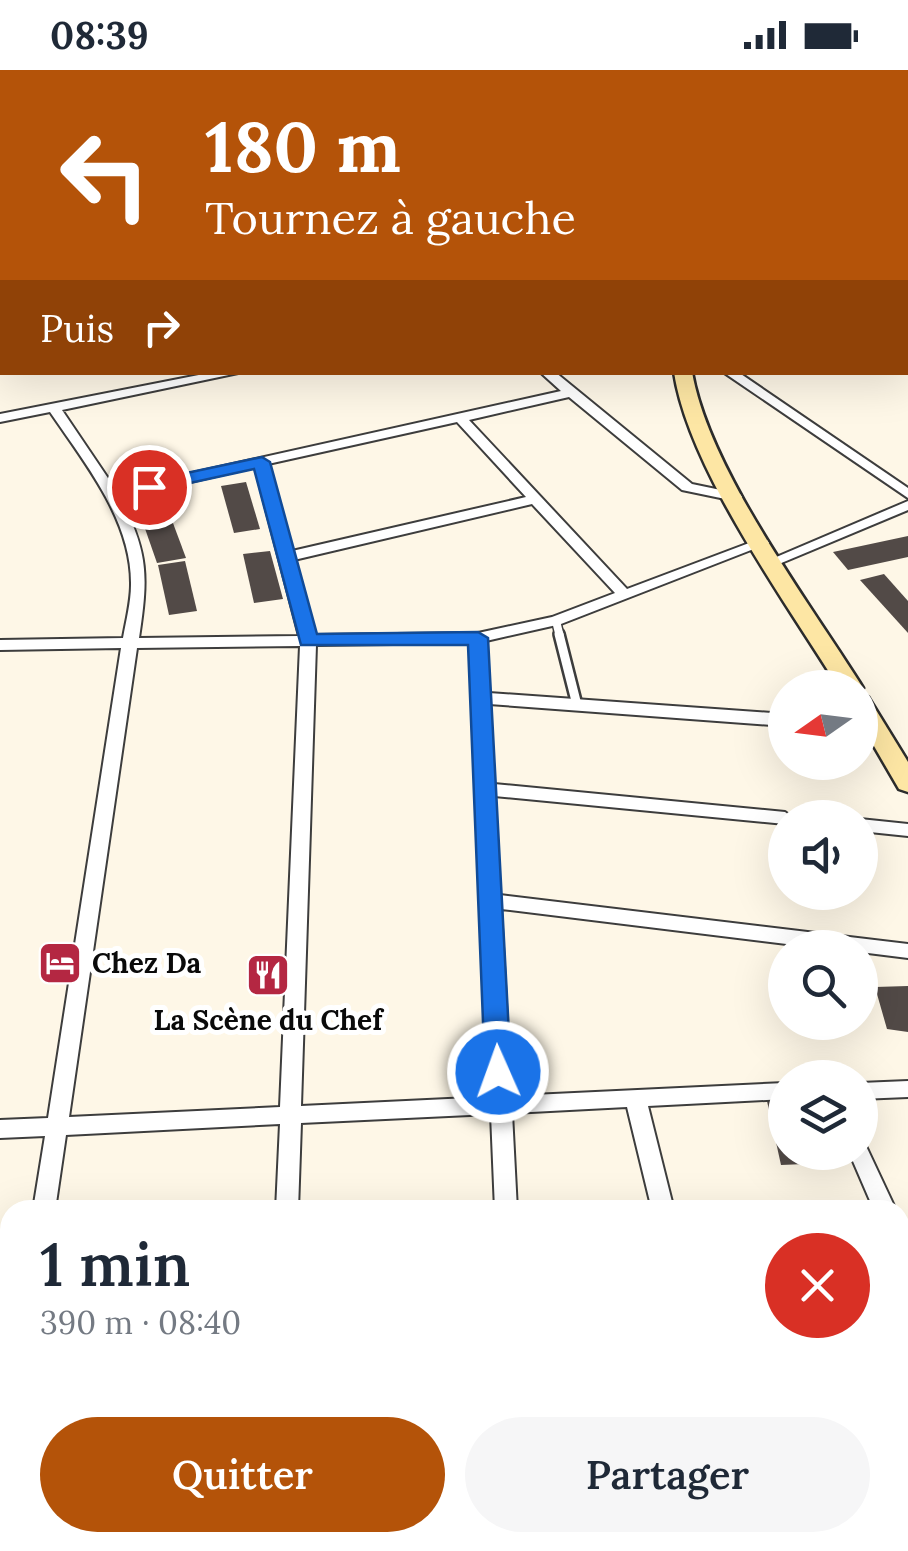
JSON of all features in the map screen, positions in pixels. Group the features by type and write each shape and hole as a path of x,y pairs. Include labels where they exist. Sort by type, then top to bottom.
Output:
{"main road":[{"path":"683,375 685,398 735,497 840,670"},
{"path":"878,741 908,783"}],"street":[{"path":"0,418 223,375"},
{"path":"549,375 687,487 735,497"},
{"path":"732,375 908,494"},
{"path":"112,495 570,393"},
{"path":"46,1200 139,604 138,567 130,530 112,495 54,408"},
{"path":"460,418 625,595"},
{"path":"262,462 308,641 287,1200"},
{"path":"286,557 536,499"},
{"path":"0,645 478,638 556,621 625,595 908,505"},
{"path":"478,638 505,1200"},
{"path":"482,698 768,719"},
{"path":"487,789 768,816"},
{"path":"878,828 908,830"},
{"path":"493,901 908,950"},
{"path":"878,1090 908,1089"},
{"path":"0,1129 768,1093"},
{"path":"636,1101 661,1200"},
{"path":"868,1170 881,1200"}],"lane":[{"path":"556,621 577,705"}],"building":[{"path":"246,482 260,529 234,533 221,486"},
{"path":"170,515 186,558 157,563 142,520"},
{"path":"908,536 908,557 848,570 833,552"},
{"path":"270,551 283,599 254,603 243,554"},
{"path":"185,561 197,611 169,615 158,565"},
{"path":"884,574 908,601 908,633 860,580"},
{"path":"908,986 908,1032 887,1029 878,987"}],"place":[{"name":"Chez Da","path":"60,963"},
{"name":"La Scène du Chef","path":"268,975"}],"route":[{"path":"149,487 262,462 308,641 452,642 478,638 498,1072"}]}
